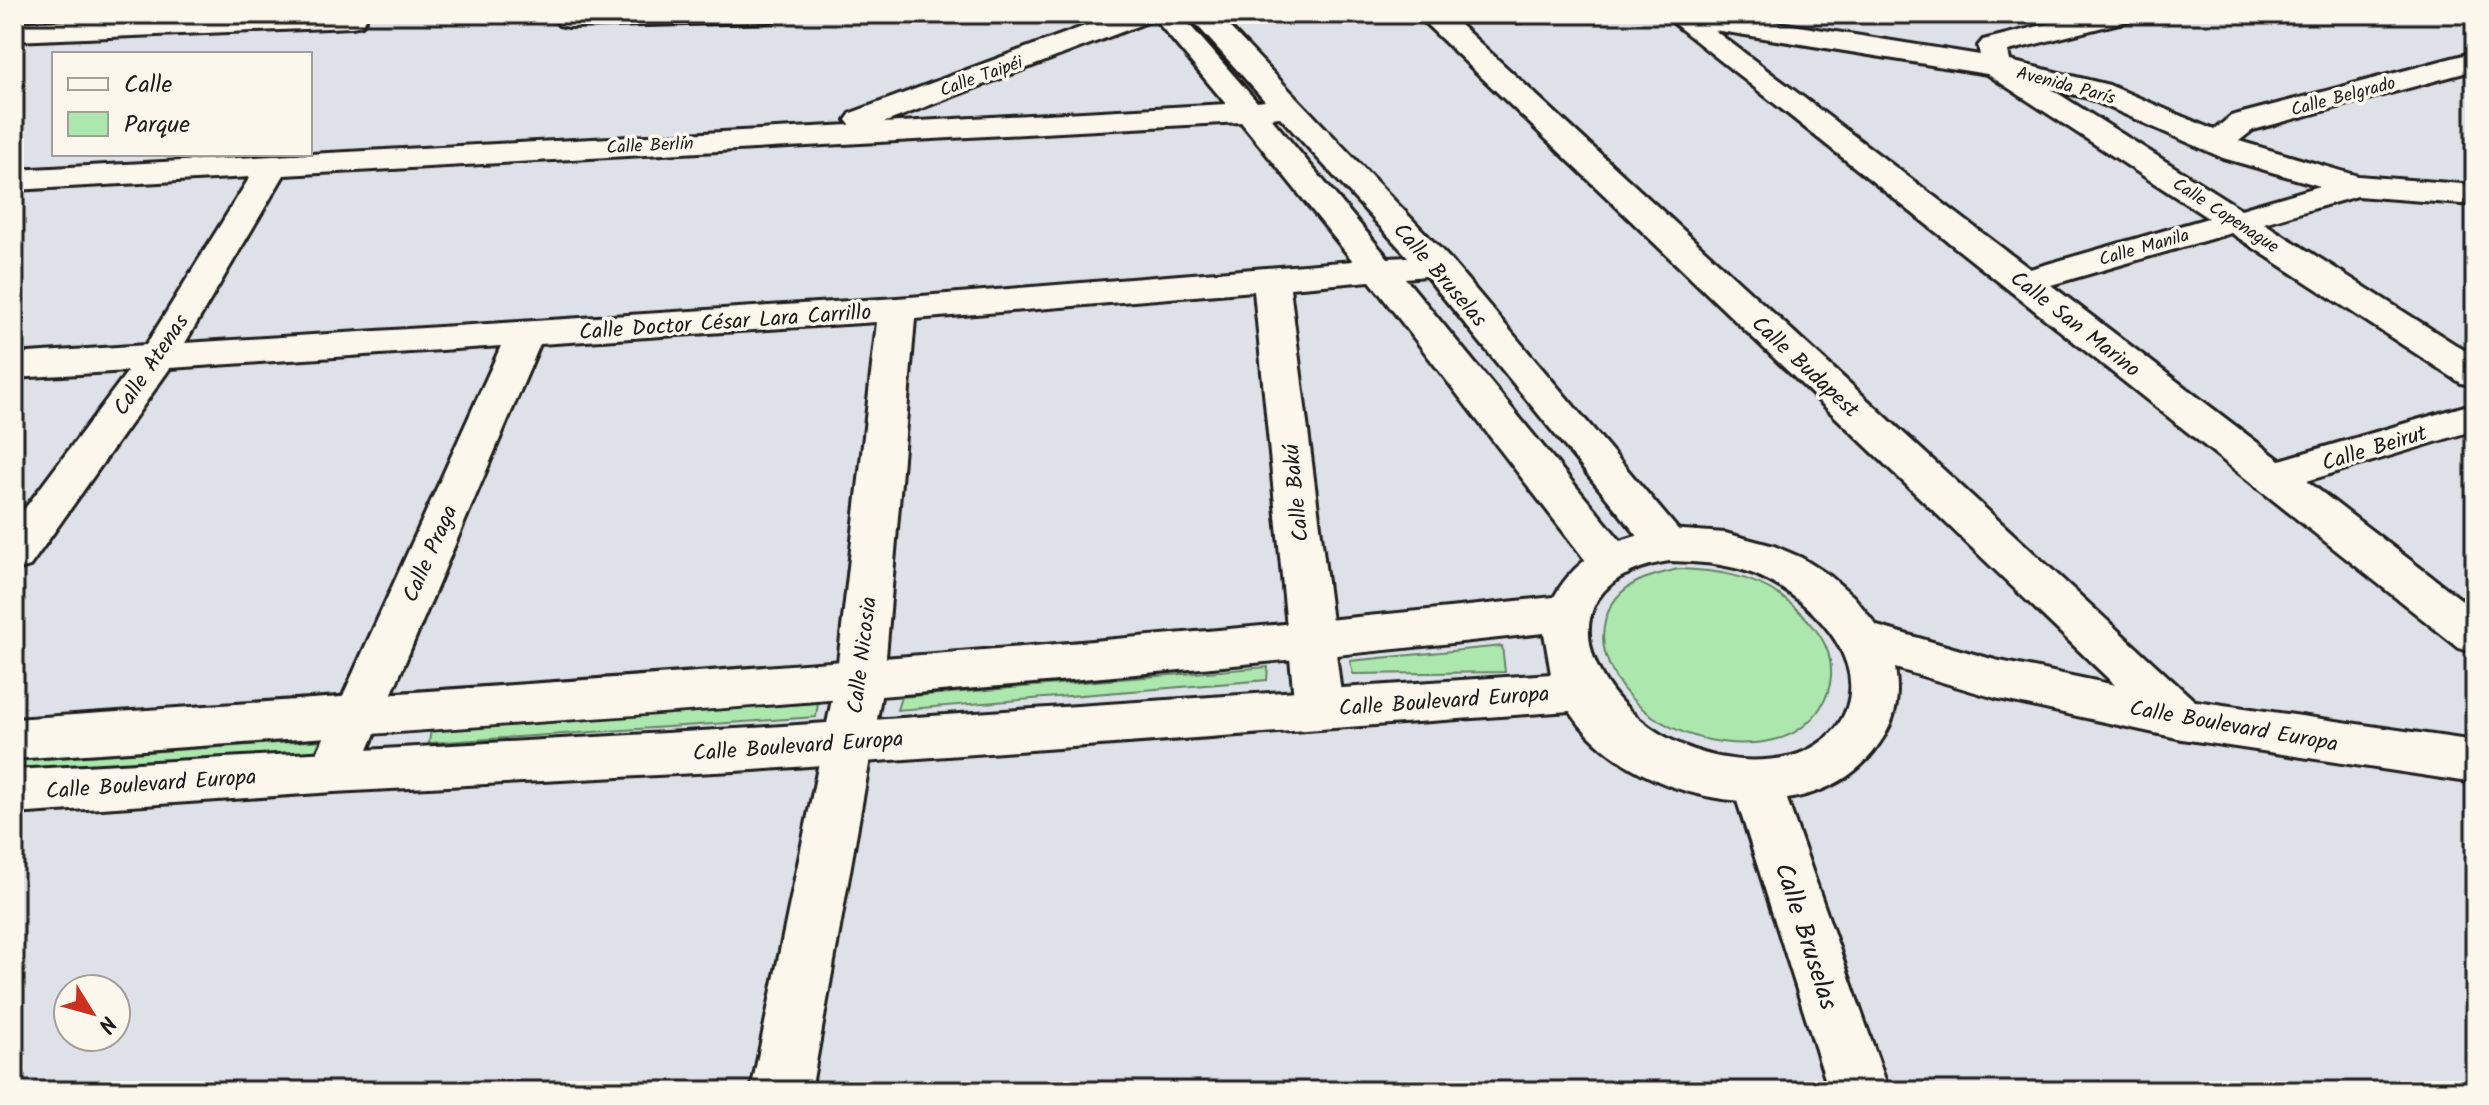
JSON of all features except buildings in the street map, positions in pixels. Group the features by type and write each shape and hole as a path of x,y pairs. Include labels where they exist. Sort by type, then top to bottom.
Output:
{"street":[{"path":"564,14 569,19 765,14"},
{"name":"Calle Taipéi","path":"819,136 1143,14"},
{"name":"Calle Bruselas","path":"1165,14 1379,268 1612,562"},
{"name":"Calle Bruselas","path":"1200,14 1435,265 1669,545"},
{"path":"1428,14 1519,14"},
{"name":"Calle Budapest","path":"1428,14 2182,719"},
{"name":"Avenida París","path":"1645,14 1676,14 2126,74 2152,83"},
{"name":"Calle San Marino","path":"1676,14 2475,635"},
{"name":"Avenida París","path":"1789,14 1995,57 2098,91 2217,144 2475,195"},
{"path":"1995,57 2121,14"},
{"path":"14,32 352,19"},
{"name":"Calle Copenague","path":"1995,57 2235,220 2475,374"},
{"name":"Calle Belgrado","path":"2217,144 2242,123 2475,61"},
{"name":"Calle Berlín","path":"14,180 1250,112 1287,107"},
{"path":"2211,110 2242,123 2297,139"},
{"name":"Calle Atenas","path":"14,555 158,357 274,165"},
{"path":"2432,165 2475,188"},
{"name":"Avenida París","path":"2364,172 2432,165 2475,168"},
{"name":"Calle Manila","path":"2024,282 2235,220 2364,172"},
{"path":"1325,203 1368,193"},
{"name":"Calle Doctor César Lara Carrillo","path":"14,366 897,309 1435,265"},
{"name":"Calle Bakú","path":"1271,277 1319,709"},
{"name":"Calle Nicosia","path":"781,1091 860,680 897,309"},
{"name":"Calle Praga","path":"334,771 525,335"},
{"name":"Calle Beirut","path":"2273,477 2475,416"},
{"path":"1669,545 1714,546 1759,558 1801,578 1837,607 1869,660 1871,718 1847,751 1808,774 1756,782 1703,776 1652,756 1610,726 1581,691 1566,651 1568,613 1584,584 1612,562 1638,551 1669,545"},
{"path":"14,739 860,680 1311,641 1568,613"},
{"name":"Calle Boulevard Europa","path":"1869,660 1995,679 2182,719 2475,762"},
{"name":"Calle Boulevard Europa","path":"14,792 849,742 1581,691"},
{"name":"Calle Bruselas","path":"1756,782 1859,1091"}],"green space":[{"path":"1678,569 1719,572 1758,583 1782,597 1813,626 1826,647 1831,678 1822,706 1802,727 1774,740 1723,742 1672,728 1630,697 1615,677 1605,653 1603,637 1608,613 1616,598 1634,583"},
{"path":"1502,646 1505,672 1353,674 1350,661"},
{"path":"1268,667 1267,680 897,710 901,697"},
{"path":"818,703 816,717 429,743 431,729"},
{"path":"338,739 333,750 14,776 14,761"}]}
